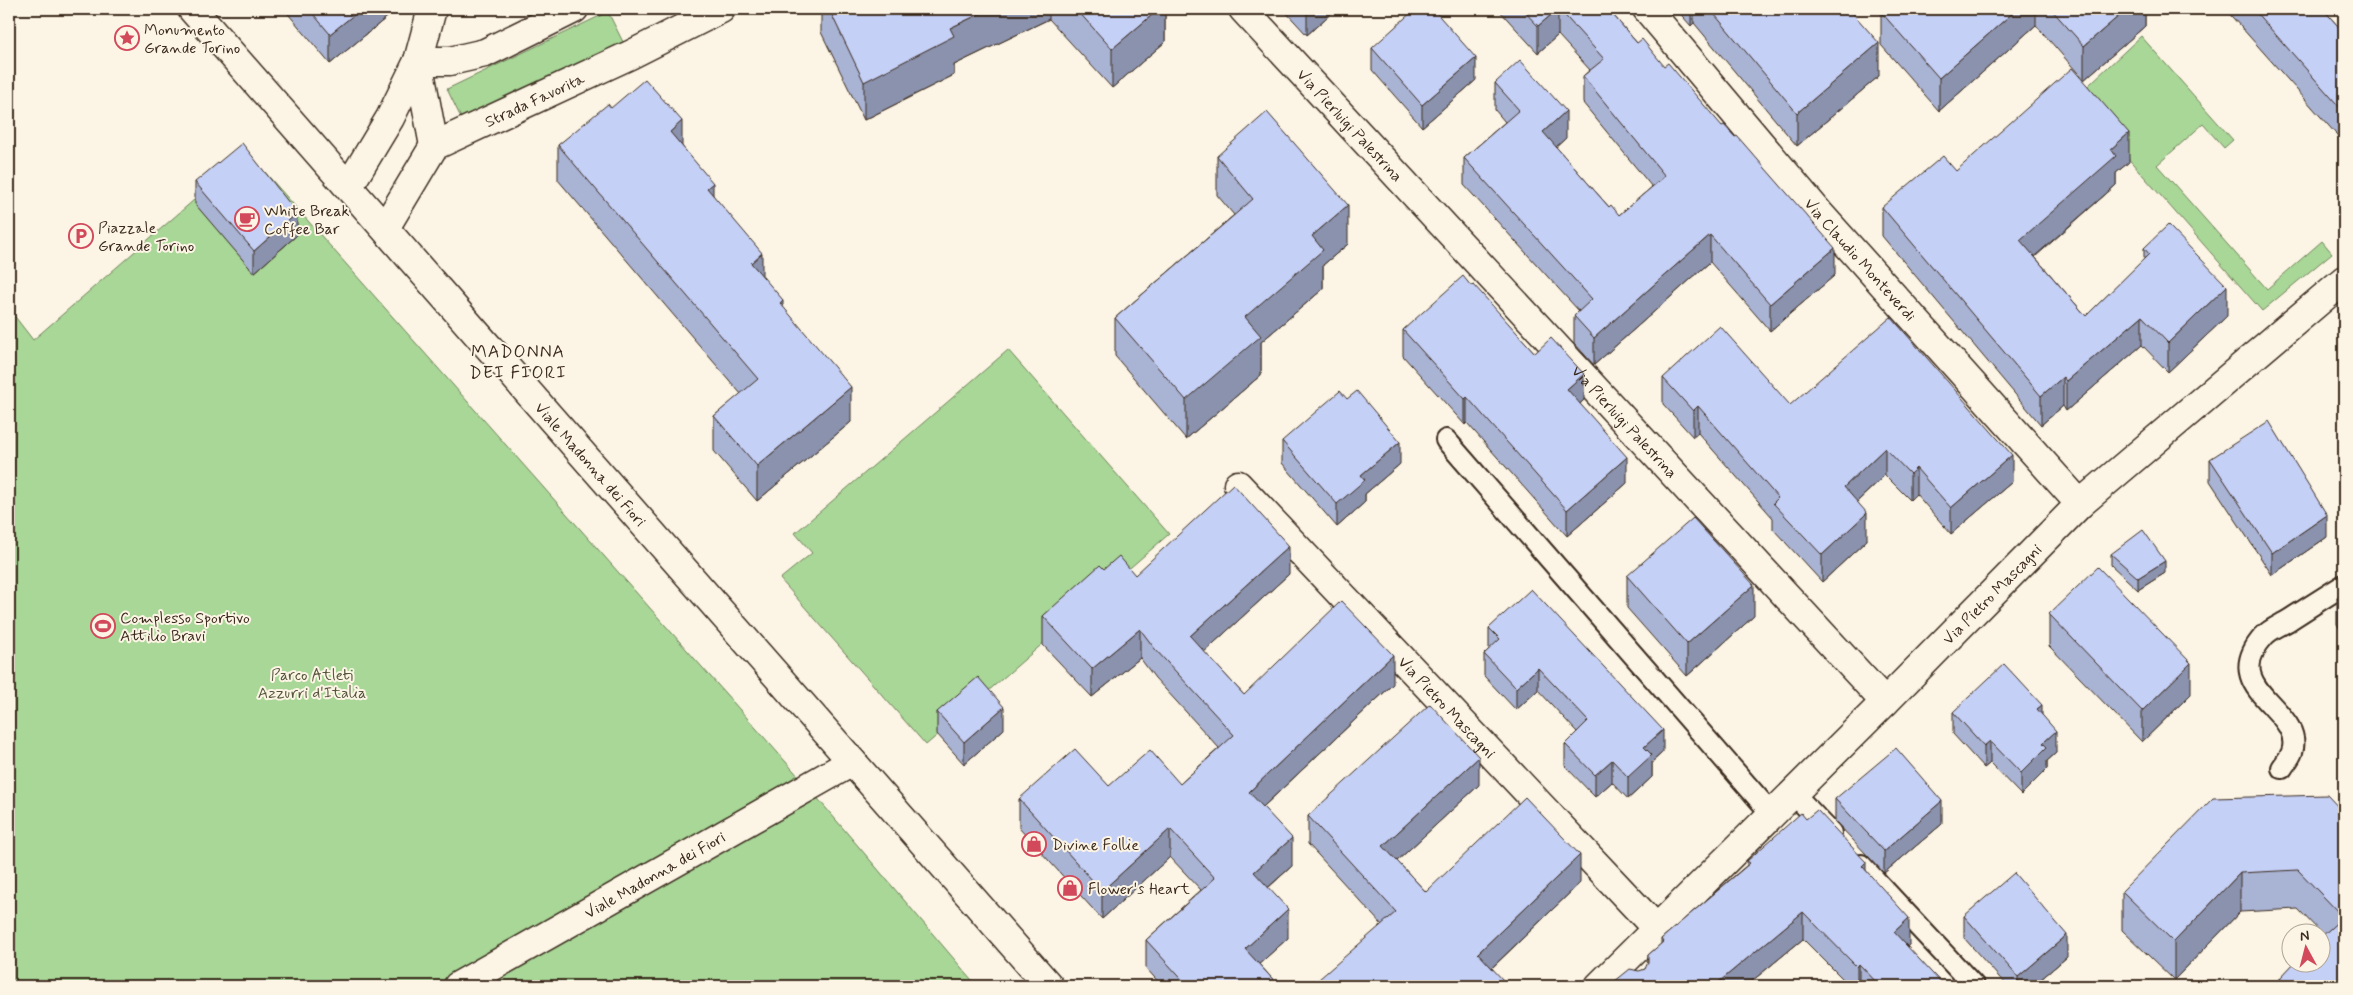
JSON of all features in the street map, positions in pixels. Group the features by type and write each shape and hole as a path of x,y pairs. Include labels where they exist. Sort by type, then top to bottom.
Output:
{"street":[{"name":"Viale Madonna dei Fiori","path":"192,9 1048,986"},
{"path":"349,186 390,118 418,61 432,9"},
{"path":"418,61 450,61 485,52 574,9"},
{"name":"Strada Favorita","path":"434,146 630,55 721,9"},
{"name":"Via Pierluigi Palestrina","path":"1243,9 1885,702"},
{"name":"Via Claudio Monteverdi","path":"1647,9 1820,213 2080,504"},
{"path":"385,228 434,146 418,61"},
{"name":"Via Pietro Mascagni","path":"1599,986 1624,973 1656,928 1885,702 2080,504 2344,280"},
{"name":"Via Pietro Mascagni","path":"1238,485 1656,928"},
{"name":"Viale Madonna dei Fiori","path":"458,986 852,762"}],"lane":[{"path":"1446,440 1771,813"},
{"path":"2282,768 2292,752 2292,738 2289,727 2253,684 2249,668 2254,648 2265,635 2344,585"},
{"path":"1793,793 1974,986"}],"green space":[{"path":"608,12 624,44 463,122 447,89"},
{"path":"2141,36 2233,140 2224,148 2203,124 2157,165 2267,289 2322,241 2332,253 2262,311 2075,98"},
{"name":"Parco Atleti Azzurri d'Italia","path":"248,153 808,787 977,986 9,986 9,309 33,340"},
{"path":"1008,350 1169,534 926,745 780,579 812,553 795,533"}],"building":[{"path":"309,9 361,9 330,34"},
{"path":"829,9 990,9 950,28 954,36 864,82"},
{"path":"1076,9 1159,9 1112,49"},
{"path":"1415,9 1433,9 1476,58 1422,105 1372,48"},
{"path":"1522,9 1558,9 1538,26"},
{"path":"1559,9 1608,9 1637,43 1642,39 1664,66 1668,63 1722,126 1724,125 1735,137 1737,136 1835,248 1770,304 1710,235 1594,338 1574,316 1592,299 1464,158 1519,110 1495,83 1520,60 1566,111 1543,132 1609,207 1611,205 1619,215 1665,176 1583,76 1604,59"},
{"path":"1710,9 1849,9 1879,43 1797,113"},
{"path":"1885,9 2017,9 1939,78 1881,12"},
{"path":"2051,9 2127,9 2084,46"},
{"path":"2253,9 2323,9 2344,33 2344,112"},
{"path":"2072,68 2129,133 2111,149 2116,156 2020,240 2086,316 2149,254 2144,248 2168,225 2227,286 2168,343 2142,316 2066,381 2063,377 2041,396 1882,207 1943,156 1956,171"},
{"path":"645,79 682,121 670,132 713,183 707,188 762,253 751,263 783,300 780,303 851,387 757,466 714,416 758,379 558,145 608,104 611,108"},
{"path":"1267,112 1348,205 1312,236 1323,250 1245,317 1261,336 1186,400 1115,318 1253,199 1217,156"},
{"name":"White Break Coffee Bar","path":"242,143 297,213 254,251 195,182"},
{"path":"1463,276 1471,286 1474,285 1535,353 1551,338 1584,374 1567,389 1627,457 1567,510 1467,397 1465,399 1403,330"},
{"path":"1891,317 2012,455 1951,508 1916,468 1910,474 1885,448 1844,487 1867,513 1822,555 1773,503 1778,498 1698,406 1693,411 1663,378 1720,326 1790,405"},
{"path":"1340,391 1347,399 1357,391 1400,442 1361,475 1365,480 1337,504 1282,441"},
{"path":"2269,421 2327,515 2272,553 2210,459"},
{"path":"1233,484 1289,546 1190,636 1244,695 1341,601 1393,655 1249,792 1292,838 1254,872 1288,909 1245,949 1279,986 1188,986 1146,940 1215,878 1170,829 1102,891 1019,799 1075,749 1109,786 1150,750 1180,784 1234,735 1155,649 1140,629 1092,669 1043,616 1100,565 1104,569 1119,556 1135,575"},
{"path":"1693,518 1754,585 1687,644 1627,576"},
{"path":"2143,530 2165,561 2138,578 2111,554"},
{"path":"2098,567 2191,663 2142,711 2049,614"},
{"path":"1531,589 1663,730 1644,747 1652,755 1628,777 1612,760 1595,775 1565,744 1588,721 1538,668 1516,688 1484,654 1500,639 1489,628"},
{"path":"2344,593 2344,609 2337,597"},
{"path":"2004,664 2042,705 2037,709 2056,731 2043,743 2047,747 2021,773 1990,741 1984,746 1953,712"},
{"path":"978,677 1004,707 964,742 937,712"},
{"path":"1430,704 1479,757 1383,846 1426,892 1525,797 1580,855 1478,953 1503,980 1496,986 1311,986 1396,912 1308,816"},
{"path":"1896,748 1942,801 1884,851 1835,799"},
{"path":"2327,795 2344,813 2344,986 2288,986 2280,978 2286,972 2330,972 2330,929 2343,917 2298,870 2240,873 2174,942 2122,891 2213,798"},
{"path":"1817,810 1866,862 1862,866 1909,918 1894,932 1944,986 1880,986 1859,964 1857,967 1803,912 1714,986 1609,986 1630,969 1639,971 1645,969 1648,955 1663,942 1661,939 1750,863 1747,861 1801,813 1806,819"},
{"path":"2014,873 2067,935 2018,977 1964,916"}],"place":[{"name":"Monumento Grande Torino","path":"127,38"},
{"name":"White Break Coffee Bar","path":"247,219"},
{"name":"Piazzale Grande Torino","path":"81,236"},
{"name":"Complesso Sportivo Attilio Bravi","path":"103,626"},
{"name":"Divine Follie","path":"1034,844"},
{"name":"Flower's Heart","path":"1070,888"}],"district":[{"name":"MADONNA DEI FIORI","path":"518,361"}]}
